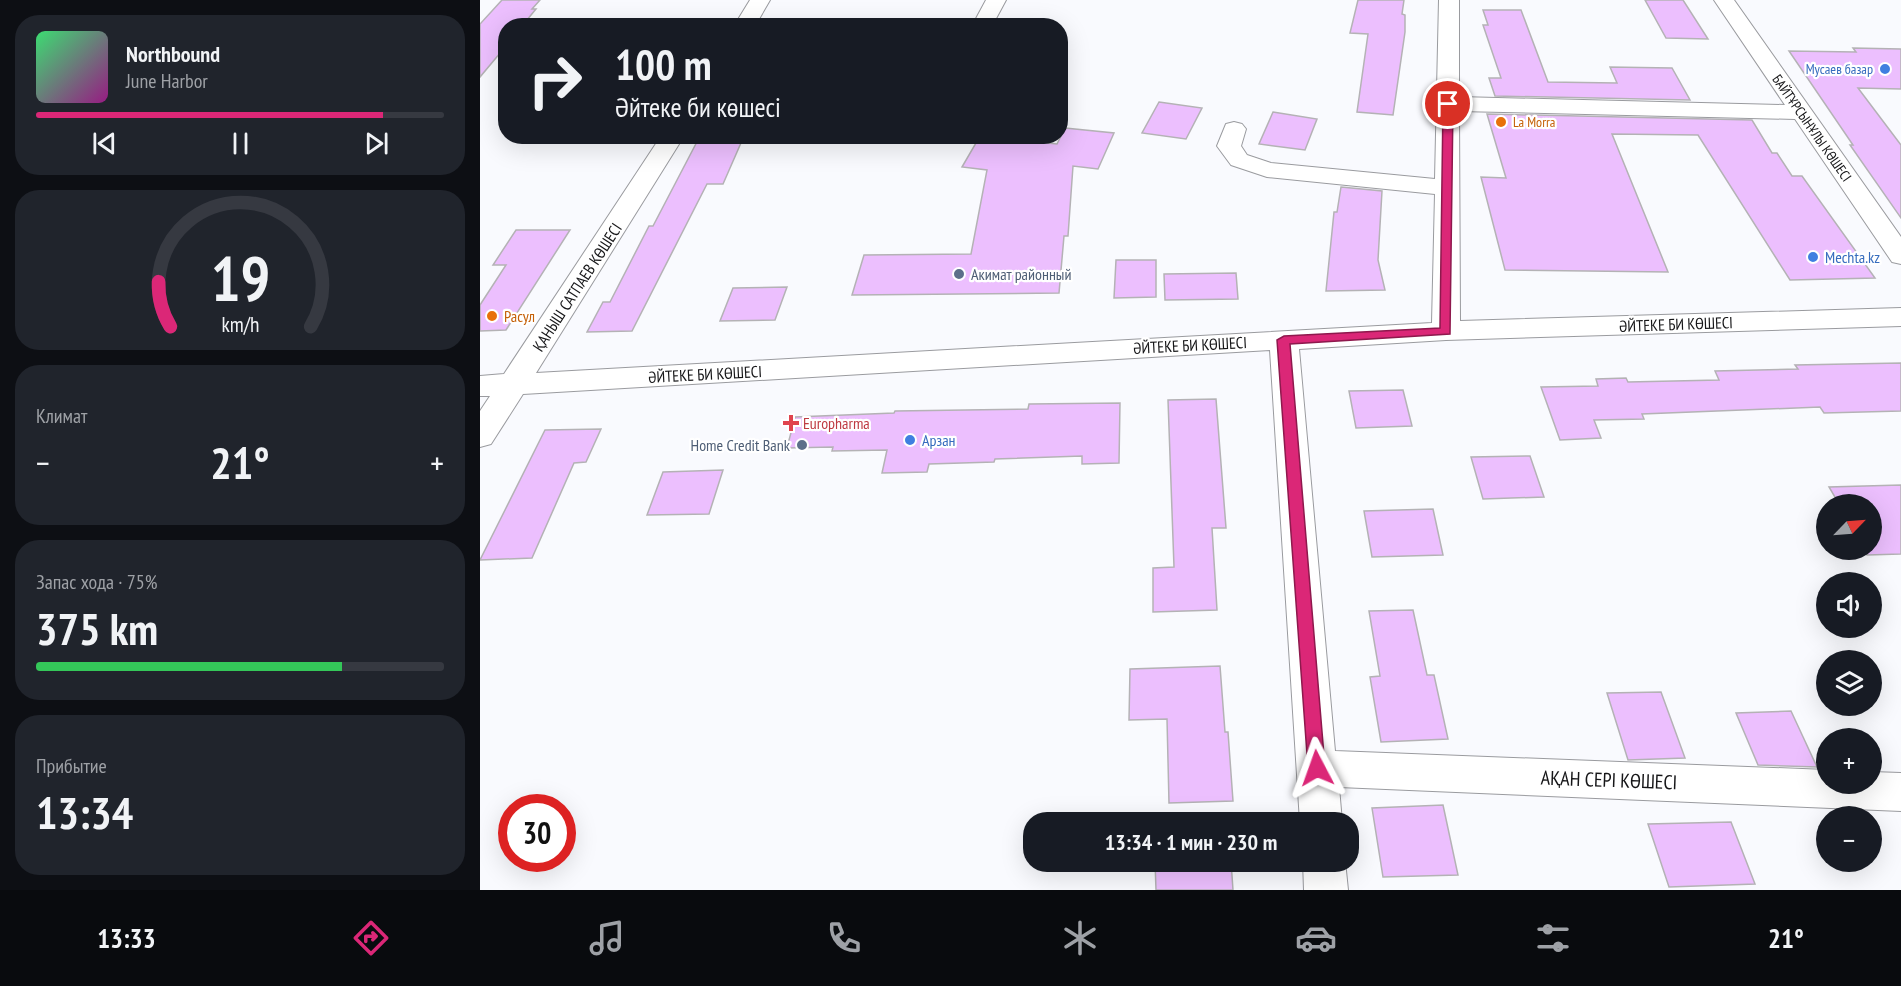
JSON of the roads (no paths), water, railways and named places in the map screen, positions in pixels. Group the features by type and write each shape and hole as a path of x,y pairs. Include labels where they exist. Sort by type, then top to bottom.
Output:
{"street":[{"path":"749,18 760,0"},
{"path":"986,18 996,0"},
{"path":"1446,332 1449,0"},
{"name":"БАЙТҰРСЫНҰЛЫ КӨШЕСІ","path":"1724,0 1901,256"},
{"path":"1448,104 1802,112"},
{"path":"1234,129 1229,146 1239,160 1267,170 1448,188"},
{"name":"ҚАНЫШ САТПАЕВ КӨШЕСІ","path":"480,436 515,385 668,144"},
{"name":"ӘЙТЕКЕ БИ КӨШЕСІ","path":"480,386 1446,332 1901,317"},
{"path":"1284,340 1320,812"},
{"name":"АҚАН СЕРІ КӨШЕСІ","path":"1317,768 1901,792"},
{"path":"1325,872 1326,890"}],"place":[{"name":"Мусаев базар","path":"1885,69"},
{"name":"La Morra","path":"1501,122"},
{"name":"Mechta.kz","path":"1813,257"},
{"name":"Акимат районный","path":"959,274"},
{"name":"Расул","path":"492,316"},
{"name":"Europharma","path":"791,423"},
{"name":"Арзан","path":"910,440"},
{"name":"Home Credit Bank","path":"802,445"}]}
